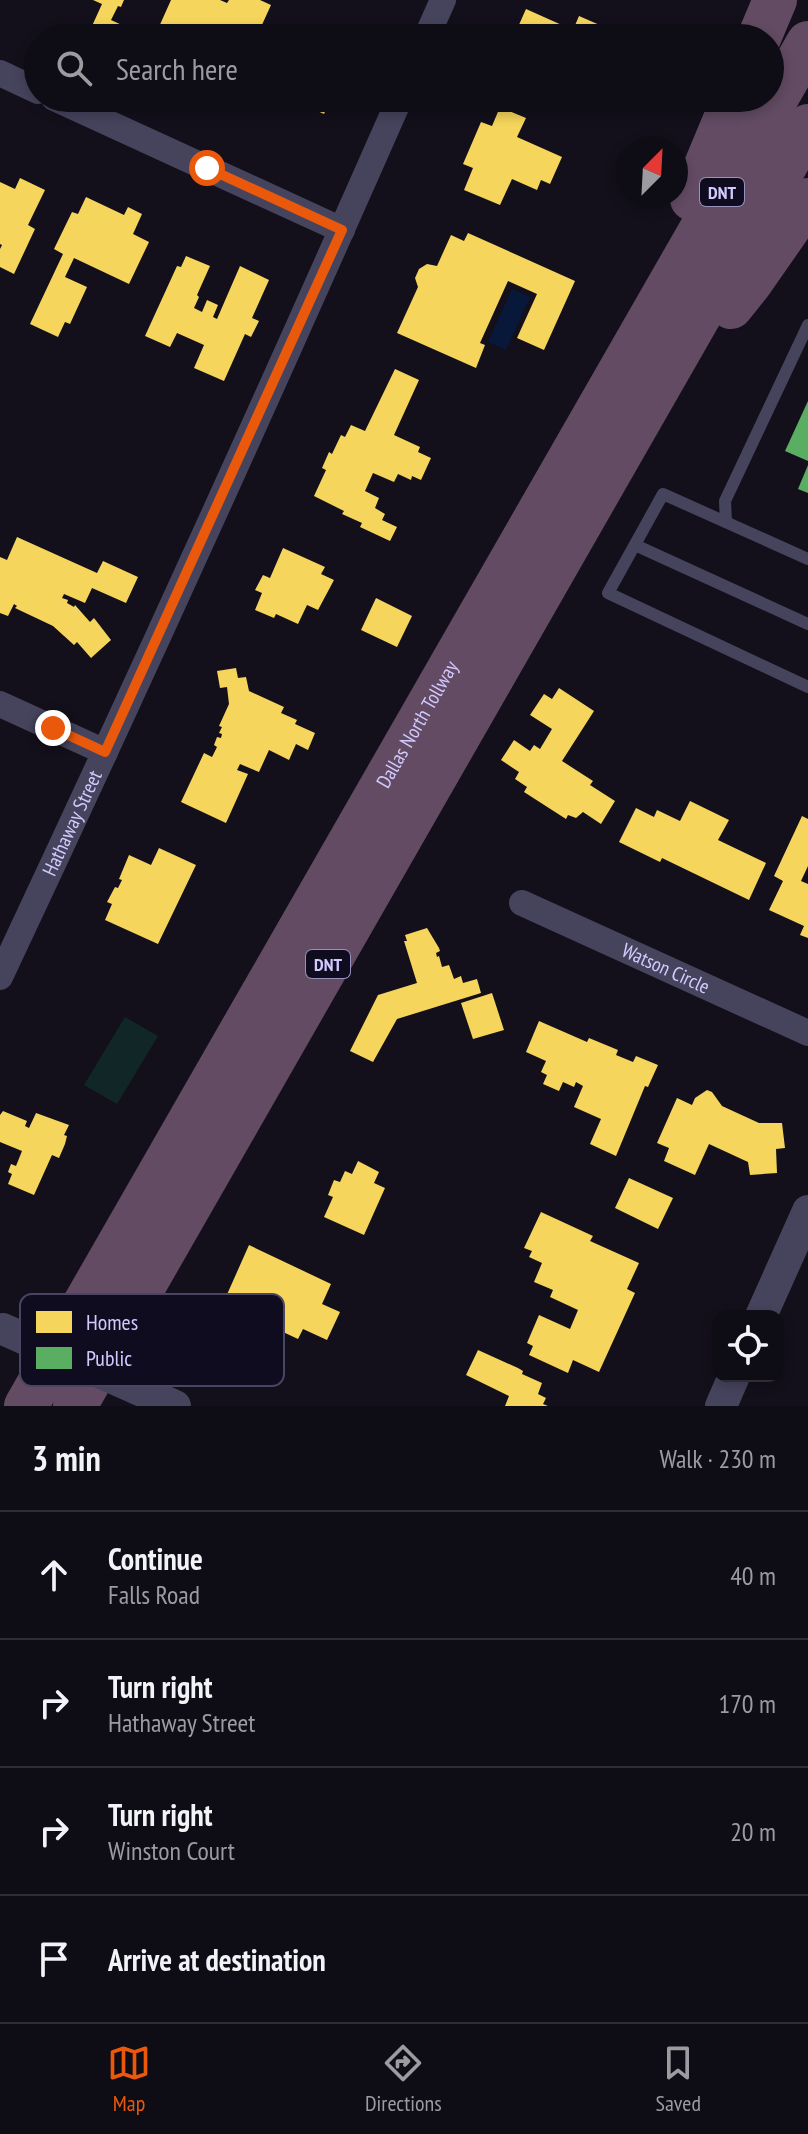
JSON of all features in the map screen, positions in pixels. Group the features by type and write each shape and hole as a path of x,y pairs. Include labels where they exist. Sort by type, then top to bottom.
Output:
{"highway":[{"path":"765,24 775,0"},
{"name":"Dallas North Tollway","path":"784,85 808,43"},
{"path":"637,341 728,112"},
{"name":"Dallas North Tollway","path":"90,1294 768,112"},
{"name":"Dallas North Tollway","path":"139,1294 808,126"},
{"path":"641,417 751,282 808,200"},
{"name":"Dallas North Tollway","path":"26,1406 37,1386"},
{"name":"Dallas North Tollway","path":"75,1406 86,1386"}],"street":[{"path":"432,24 443,0"},
{"path":"0,73 24,84"},
{"path":"85,112 342,230"},
{"name":"Hathaway Street","path":"0,977 394,112"},
{"path":"0,704 105,752"},
{"name":"Watson Circle","path":"522,903 808,1033"},
{"path":"765,1310 798,1259 808,1211"},
{"path":"1,1329 20,1337"},
{"path":"721,1406 731,1382"},
{"path":"131,1386 163,1400"}],"lane":[{"path":"726,522 725,501 808,325"},
{"path":"808,559 663,494 608,593 808,687"},
{"path":"635,545 808,624"}],"green space":[{"path":"125,1017 158,1036 117,1104 84,1085"}],"water":[{"path":"512,289 530,297 506,350 488,342"}],"building: Homes":[{"path":"93,0 124,0 111,20 120,24 93,24 102,4"},
{"path":"171,0 220,0 227,3 229,0 260,0 271,5 262,24 160,24"},
{"path":"526,9 560,24 519,24"},
{"path":"579,16 597,24 576,24"},
{"path":"498,112 512,112 526,118 517,137 562,157 550,184 541,180 537,190 512,179 500,205 464,190 473,168 463,164 481,122 492,126"},
{"path":"20,178 45,190 28,225 35,229 14,274 0,267 0,182 15,189"},
{"path":"86,197 124,215 128,207 142,214 133,234 149,242 129,284 74,258 65,277 87,287 70,324 65,322 58,337 30,324 63,254 54,249 72,212 78,214"},
{"path":"468,233 575,281 544,350 517,338 537,294 508,281 480,343 485,345 476,368 397,333 418,287 415,278 419,269 427,264 437,266 451,235 464,241"},
{"path":"186,256 210,266 194,308 202,312 207,300 218,305 213,317 217,319 240,266 269,280 252,318 259,321 251,337 245,334 224,381 194,368 204,345 177,333 170,347 145,336 177,266 181,267"},
{"path":"395,369 419,380 394,435 420,447 418,452 431,458 421,480 412,476 411,480 398,474 394,482 373,473 365,491 379,498 375,508 385,514 382,520 397,527 390,541 360,527 362,523 314,496 326,470 322,468 329,452 332,454 341,435 345,437 351,425 365,431"},
{"path":"17,537 97,573 103,561 138,577 126,603 92,588 85,603 64,594 62,598 68,600 67,603 75,605 90,622 94,618 111,640 91,658 77,642 74,645 53,626 15,608 17,606 14,604 8,616 0,613 0,557 7,560"},
{"path":"283,548 325,567 321,574 334,580 318,610 307,605 298,624 276,614 274,618 255,610 262,593 255,590 263,575 270,578"},
{"path":"376,598 412,616 397,647 361,630"},
{"path":"236,668 238,678 246,677 249,691 284,707 281,713 315,733 308,750 296,744 289,760 269,750 259,772 240,764 237,770 248,774 226,823 181,802 204,753 212,757 217,747 214,745 217,737 221,738 222,734 219,733 222,727 219,726 229,704 227,687 220,688 217,671"},
{"path":"559,688 594,711 562,761 593,781 590,785 615,801 601,824 583,812 576,818 568,815 566,819 524,792 527,787 515,779 519,772 501,760 514,740 530,751 534,745 540,749 552,729 530,715 544,694 552,699"},
{"path":"690,801 729,820 718,840 766,863 749,900 662,858 660,862 619,842 636,808 654,817 657,810 680,821"},
{"path":"802,816 808,819 808,866 801,881 808,884 808,938 800,935 804,926 769,910 783,881 774,876"},
{"path":"159,848 196,865 158,944 105,920 112,904 107,902 122,880 119,879 129,855 151,865"},
{"path":"427,928 439,948 440,951 436,953 442,967 449,965 454,979 461,976 463,983 477,979 481,993 397,1019 373,1062 350,1051 378,995 417,983 404,941 407,941 405,935"},
{"path":"492,993 504,1030 473,1039 461,1003"},
{"path":"539,1021 587,1042 589,1038 618,1050 616,1055 633,1062 636,1056 658,1065 648,1087 645,1086 616,1156 590,1144 601,1119 574,1107 583,1086 576,1082 574,1087 563,1082 559,1091 543,1084 547,1075 541,1072 546,1061 526,1052"},
{"path":"707,1090 722,1106 759,1123 782,1123 785,1148 776,1149 777,1173 750,1175 748,1162 709,1144 695,1175 664,1161 669,1148 657,1143 677,1098 692,1105 695,1098"},
{"path":"3,1111 27,1121 25,1126 29,1128 36,1113 69,1125 59,1158 52,1155 34,1195 8,1184 12,1174 8,1172 11,1164 16,1166 22,1151 0,1142 0,1115"},
{"path":"358,1161 379,1172 374,1183 385,1188 364,1235 324,1217 333,1197 328,1195 334,1180 340,1182 345,1171 352,1174"},
{"path":"629,1178 673,1198 658,1229 615,1208"},
{"path":"541,1212 593,1236 590,1241 639,1263 627,1289 635,1293 599,1372 573,1360 568,1373 529,1355 533,1346 527,1343 539,1315 570,1329 578,1310 550,1297 553,1290 534,1282 542,1263 529,1257 532,1251 524,1248"},
{"path":"249,1245 331,1284 322,1304 340,1312 327,1340 303,1329 298,1339 284,1332 284,1294 227,1294"},
{"path":"478,1350 542,1383 538,1394 546,1398 543,1404 548,1406 505,1406 509,1396 466,1375"}],"building: Public":[{"path":"808,401 808,461 785,451"},
{"path":"808,465 808,493 798,489"}],"route":[{"path":"53,728 105,752 342,230 207,168"}]}
